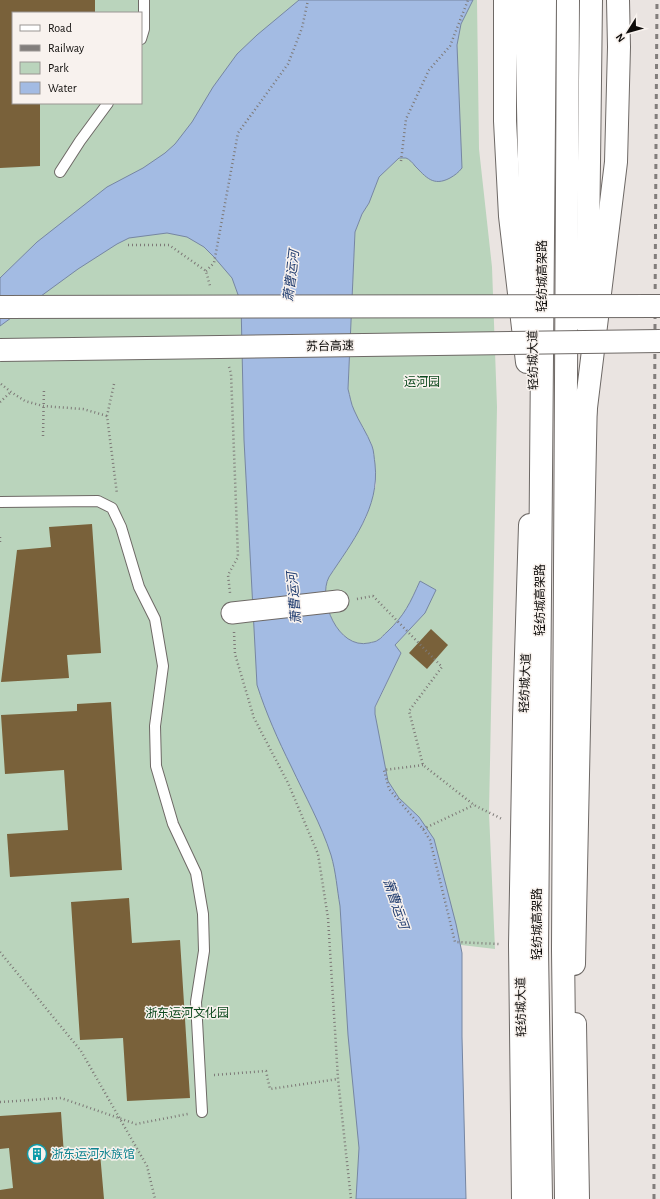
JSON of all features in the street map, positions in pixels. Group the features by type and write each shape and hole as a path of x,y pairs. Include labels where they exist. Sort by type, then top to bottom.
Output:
{"main road":[{"path":"505,0 505,121 510,216 534,416"},
{"name":"轻纺城大道","path":"523,1199 520,945 524,711 534,416 526,0"},
{"name":"轻纺城高架路","path":"541,1199 537,950 544,0"},
{"name":"轻纺城高架路","path":"566,1199 563,942 568,0"},
{"path":"578,1199 574,954 585,416 591,0"},
{"path":"585,416 616,162 619,47 618,0"},
{"path":"0,307 660,306"},
{"name":"苏台高速","path":"0,350 660,341"}],"street":[{"path":"232,613 338,601"}],"lane":[{"path":"142,36 144,29 144,0"},
{"path":"60,172 80,141 107,104"},
{"path":"0,502 98,501 112,508 121,527 139,587 155,619 163,666 155,726 156,766 173,824 196,873 203,914 204,951 196,1002 202,1112"}],"path":[{"path":"206,271 214,263 238,133 288,64 302,28 308,0"},
{"path":"401,161 406,119 429,70 450,46 468,0"},
{"path":"128,245 169,245 206,271 211,293"},
{"path":"229,366 231,373 238,557 228,575 235,654 254,718 288,783 318,854 328,918 338,1079 351,1199"},
{"path":"1,384 25,401 43,406 83,409 107,416"},
{"path":"114,384 107,416 117,495"},
{"path":"43,436 44,388"},
{"path":"0,402 11,392"},
{"path":"0,537 0,543"},
{"path":"338,601 373,596 442,667 408,711 423,766 474,805 522,827"},
{"path":"423,766 384,770 390,789 423,829 430,840 455,942 520,945"},
{"path":"423,829 474,805"},
{"path":"0,952 81,1051 147,1166 155,1199"},
{"path":"200,1076 266,1071 270,1090 338,1079"},
{"path":"0,1102 61,1098 136,1124 202,1112"}],"green space":[{"name":"浙东运河文化园","path":"0,0 349,0 257,254 360,850 384,1199 0,1199"},
{"name":"运河园","path":"465,0 477,0 479,149 492,267 497,407 489,813 495,949 453,944 387,790 375,708 401,653 395,645 425,613 420,581 403,614 380,639 369,643 358,643 348,639 340,631 333,621 328,609 326,598 326,586 329,577 366,518 376,485 376,472 372,445 353,409 348,389 355,232 362,214 369,203 379,177 399,158"}],"water":[{"name":"萧曹运河","path":"299,0 473,0 461,24 457,45 462,168 456,174 444,181 434,181 426,177 408,159 399,158 379,177 369,203 362,214 355,232 348,389 353,408 373,448 375,480 369,510 355,537 329,577 326,586 328,609 333,621 348,639 358,643 369,643 376,641 393,626 403,614 420,581 436,590 425,613 395,645 401,653 375,707 375,714 388,781 399,798 419,817 434,839 462,953 462,1037 466,1199 356,1199 359,1148 348,1035 340,906 334,868 331,855 322,832 277,736 257,685 244,440 241,303 232,278 204,247 187,237 167,233 129,238 78,269 0,326 0,278 37,242 107,187 143,168 175,144 192,122 213,87 237,54"}],"building":[{"path":"0,0 95,0 95,12 12,12 12,104 40,104 40,166 0,168"},
{"path":"92,524 101,653 67,655 69,678 1,682 17,550 51,547 49,527"},
{"path":"431,629 448,645 427,669 409,653"},
{"path":"111,702 122,870 10,877 7,834 68,830 64,770 5,774 1,715 77,711 77,704"},
{"path":"129,898 132,943 180,940 190,1098 127,1101 123,1038 80,1040 71,902"},
{"name":"浙东运河水族馆","path":"61,1112 64,1155 100,1153 104,1199 0,1199 0,1190 13,1188 9,1148 0,1149 0,1116"}],"railway":[{"path":"654,1199 654,600 657,0"}],"place":[{"name":"浙东运河水族馆","path":"37,1154"}]}
